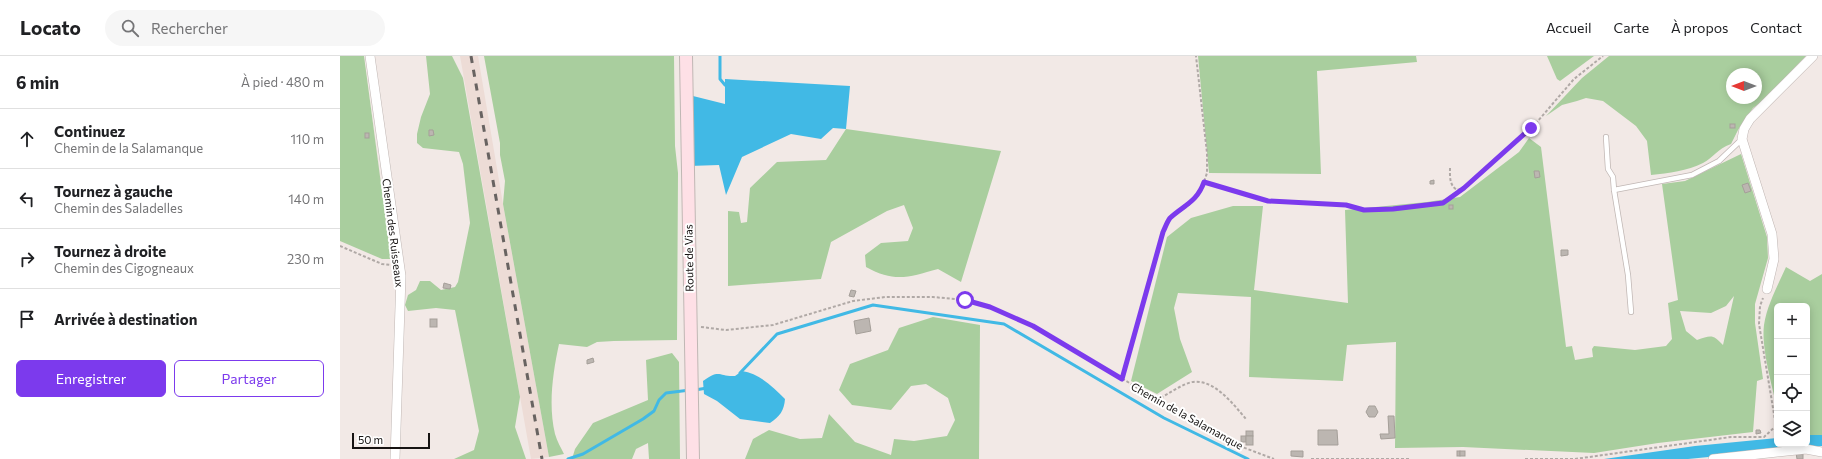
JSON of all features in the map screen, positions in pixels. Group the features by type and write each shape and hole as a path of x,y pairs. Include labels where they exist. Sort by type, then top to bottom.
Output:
{"main road":[{"name":"Route de Vias","path":"686,56 693,459"}],"street":[{"name":"Chemin des Ruisseaux","path":"370,56 401,288 395,459"},
{"path":"1766,289 1774,259 1772,234 1742,139 1744,129 1750,119 1813,56"},
{"path":"1713,459 1765,456 1806,449 1822,452"}],"lane":[{"path":"1606,136 1608,169 1613,177 1628,275 1630,312"},
{"path":"1614,190 1692,175 1719,161 1742,139"}],"path":[{"path":"1122,379 1163,232 1169,219 1189,205 1201,191 1207,173 1207,153 1196,56"},
{"path":"1204,182 1268,201 1346,205 1364,210 1393,209 1443,203 1464,188 1531,128 1574,79 1603,56"},
{"path":"1450,168 1450,180 1453,187 1457,190 1464,188"},
{"path":"340,246 382,264 398,264"},
{"path":"1526,459 1575,459 1700,441 1764,437 1776,426 1759,324 1760,306 1766,289"},
{"name":"Chemin de la Salamanque","path":"690,327 709,327 726,330 773,325 853,301 885,297 933,297 965,300 990,307 1033,326 1156,400 1236,445 1274,459"},
{"path":"1156,400 1188,383 1199,382 1219,390 1246,419"},
{"path":"1311,459 1409,459"}],"shaded area":[{"path":"460,56 478,56 549,457 531,459"}],"green space":[{"path":"340,56 364,56 391,259 382,259 340,241"},
{"path":"426,56 452,56 463,78 520,397 515,427 526,459 454,459 474,450 479,431 455,310 436,308 408,311 405,305 408,295 416,290 420,281 430,281 441,290 455,287 458,282 470,223 463,164 459,152 423,148 417,143 417,134 421,117 430,94"},
{"path":"484,56 674,56 675,146 678,173 677,340 597,342 587,347 559,344 553,377 552,412 555,434 564,454 549,457 503,204 505,181 500,155 500,143"},
{"path":"1198,56 1416,56 1417,62 1317,71 1321,174 1209,173"},
{"path":"1547,56 1594,56 1560,81 1557,79"},
{"path":"1609,56 1806,56 1762,101 1762,68 1726,68 1726,104 1758,104 1753,108 1738,130 1731,144 1722,148 1707,161 1697,166 1678,171 1651,175 1647,141 1636,126 1603,101 1586,98 1562,105 1546,116 1582,78"},
{"path":"846,129 1001,151 961,282 938,269 910,276 894,277 876,272 866,267 865,255 881,243 908,241 913,228 904,205 887,211 831,242 821,279 728,286 728,211 739,212 741,223 747,222 750,188 777,162 826,160"},
{"path":"1529,138 1541,147 1566,347 1572,346 1575,360 1593,357 1592,349 1594,346 1635,350 1666,346 1672,339 1668,303 1678,300 1662,184 1685,181 1741,154 1767,237 1768,258 1755,304 1755,323 1763,379 1757,381 1753,432 1658,443 1594,453 1463,447 1395,448 1396,342 1347,345 1343,381 1249,377 1251,297 1178,293 1174,308 1180,339 1192,372 1157,394 1131,381 1167,237 1191,218 1233,206 1263,206 1254,290 1348,303 1345,210 1427,202 1460,197 1519,152","holes":["1734,296 1723,345 1712,336 1697,340 1686,331 1680,311 1711,313 1726,306"]},
{"path":"1786,267 1810,281 1822,274 1822,435 1810,435 1810,303 1774,303 1774,395 1765,355 1763,334 1765,318 1776,288"},
{"path":"933,317 980,325 979,459 745,459 753,439 769,430 800,439 822,438 829,414 855,442 891,455 894,439 914,441 947,436 955,420 948,398 926,384 911,386 891,410 852,405 839,390 850,364 888,350 899,328"},
{"path":"672,353 679,362 680,459 649,459 648,443 636,449 632,459 572,459 575,449 593,423 648,400 646,360"}],"water":[{"path":"725,79 850,86 846,129 833,128 821,139 791,134 742,157 726,195 719,165 689,166 689,95 725,104"},
{"path":"742,371 748,372 771,385 785,399 784,407 781,413 770,423 740,419 717,401 704,394 703,381 709,377 716,374 735,376"},
{"path":"1810,435 1822,435 1822,446 1688,459 1604,459 1695,446 1774,438 1774,447 1810,447"}],"building":[{"path":"1730,124 1735,124 1735,128 1730,128"},
{"path":"429,130 433,130 434,135 429,136"},
{"path":"365,133 369,133 369,138 365,138"},
{"path":"1534,171 1539,171 1540,177 1535,178"},
{"path":"1434,180 1434,184 1430,184 1430,181"},
{"path":"1748,183 1751,191 1745,193 1742,185"},
{"path":"1449,205 1453,205 1453,209 1449,209"},
{"path":"1561,250 1568,250 1568,255 1561,256"},
{"path":"444,283 451,285 450,289 443,288"},
{"path":"851,290 856,291 854,297 849,296"},
{"path":"869,318 871,331 856,334 854,321"},
{"path":"430,319 437,319 437,327 430,327"},
{"path":"593,358 594,362 587,364 587,360"},
{"path":"1369,406 1375,406 1378,412 1375,417 1369,417 1366,412"},
{"path":"1388,416 1394,416 1395,438 1381,439 1380,434 1389,434"},
{"path":"1318,430 1337,430 1338,445 1318,445"},
{"path":"1756,430 1760,430 1761,433 1756,434"},
{"path":"1246,431 1253,431 1253,436 1246,436"},
{"path":"1241,436 1246,436 1246,442 1241,442"},
{"path":"1246,436 1253,436 1253,445 1246,445"},
{"path":"1291,451 1303,451 1303,457 1291,456"},
{"path":"1457,451 1460,451 1460,456 1457,456"},
{"path":"1460,451 1465,451 1465,456 1460,456"},
{"path":"1803,452 1803,459 1797,459 1796,453"}],"waterway":[{"path":"720,56 720,79 725,85"},
{"path":"740,373 777,334 873,305 1004,324 1164,418 1248,459"},
{"path":"695,390 707,388"},
{"path":"568,459 583,454 643,419 654,411 659,400 666,393 690,390"}],"railway":[{"path":"471,56 542,459"}],"route":[{"path":"965,300 990,307 1033,326 1122,379 1163,232 1169,219 1189,205 1201,191 1204,182 1268,201 1346,205 1364,210 1393,209 1443,203 1464,188 1531,128"}]}
